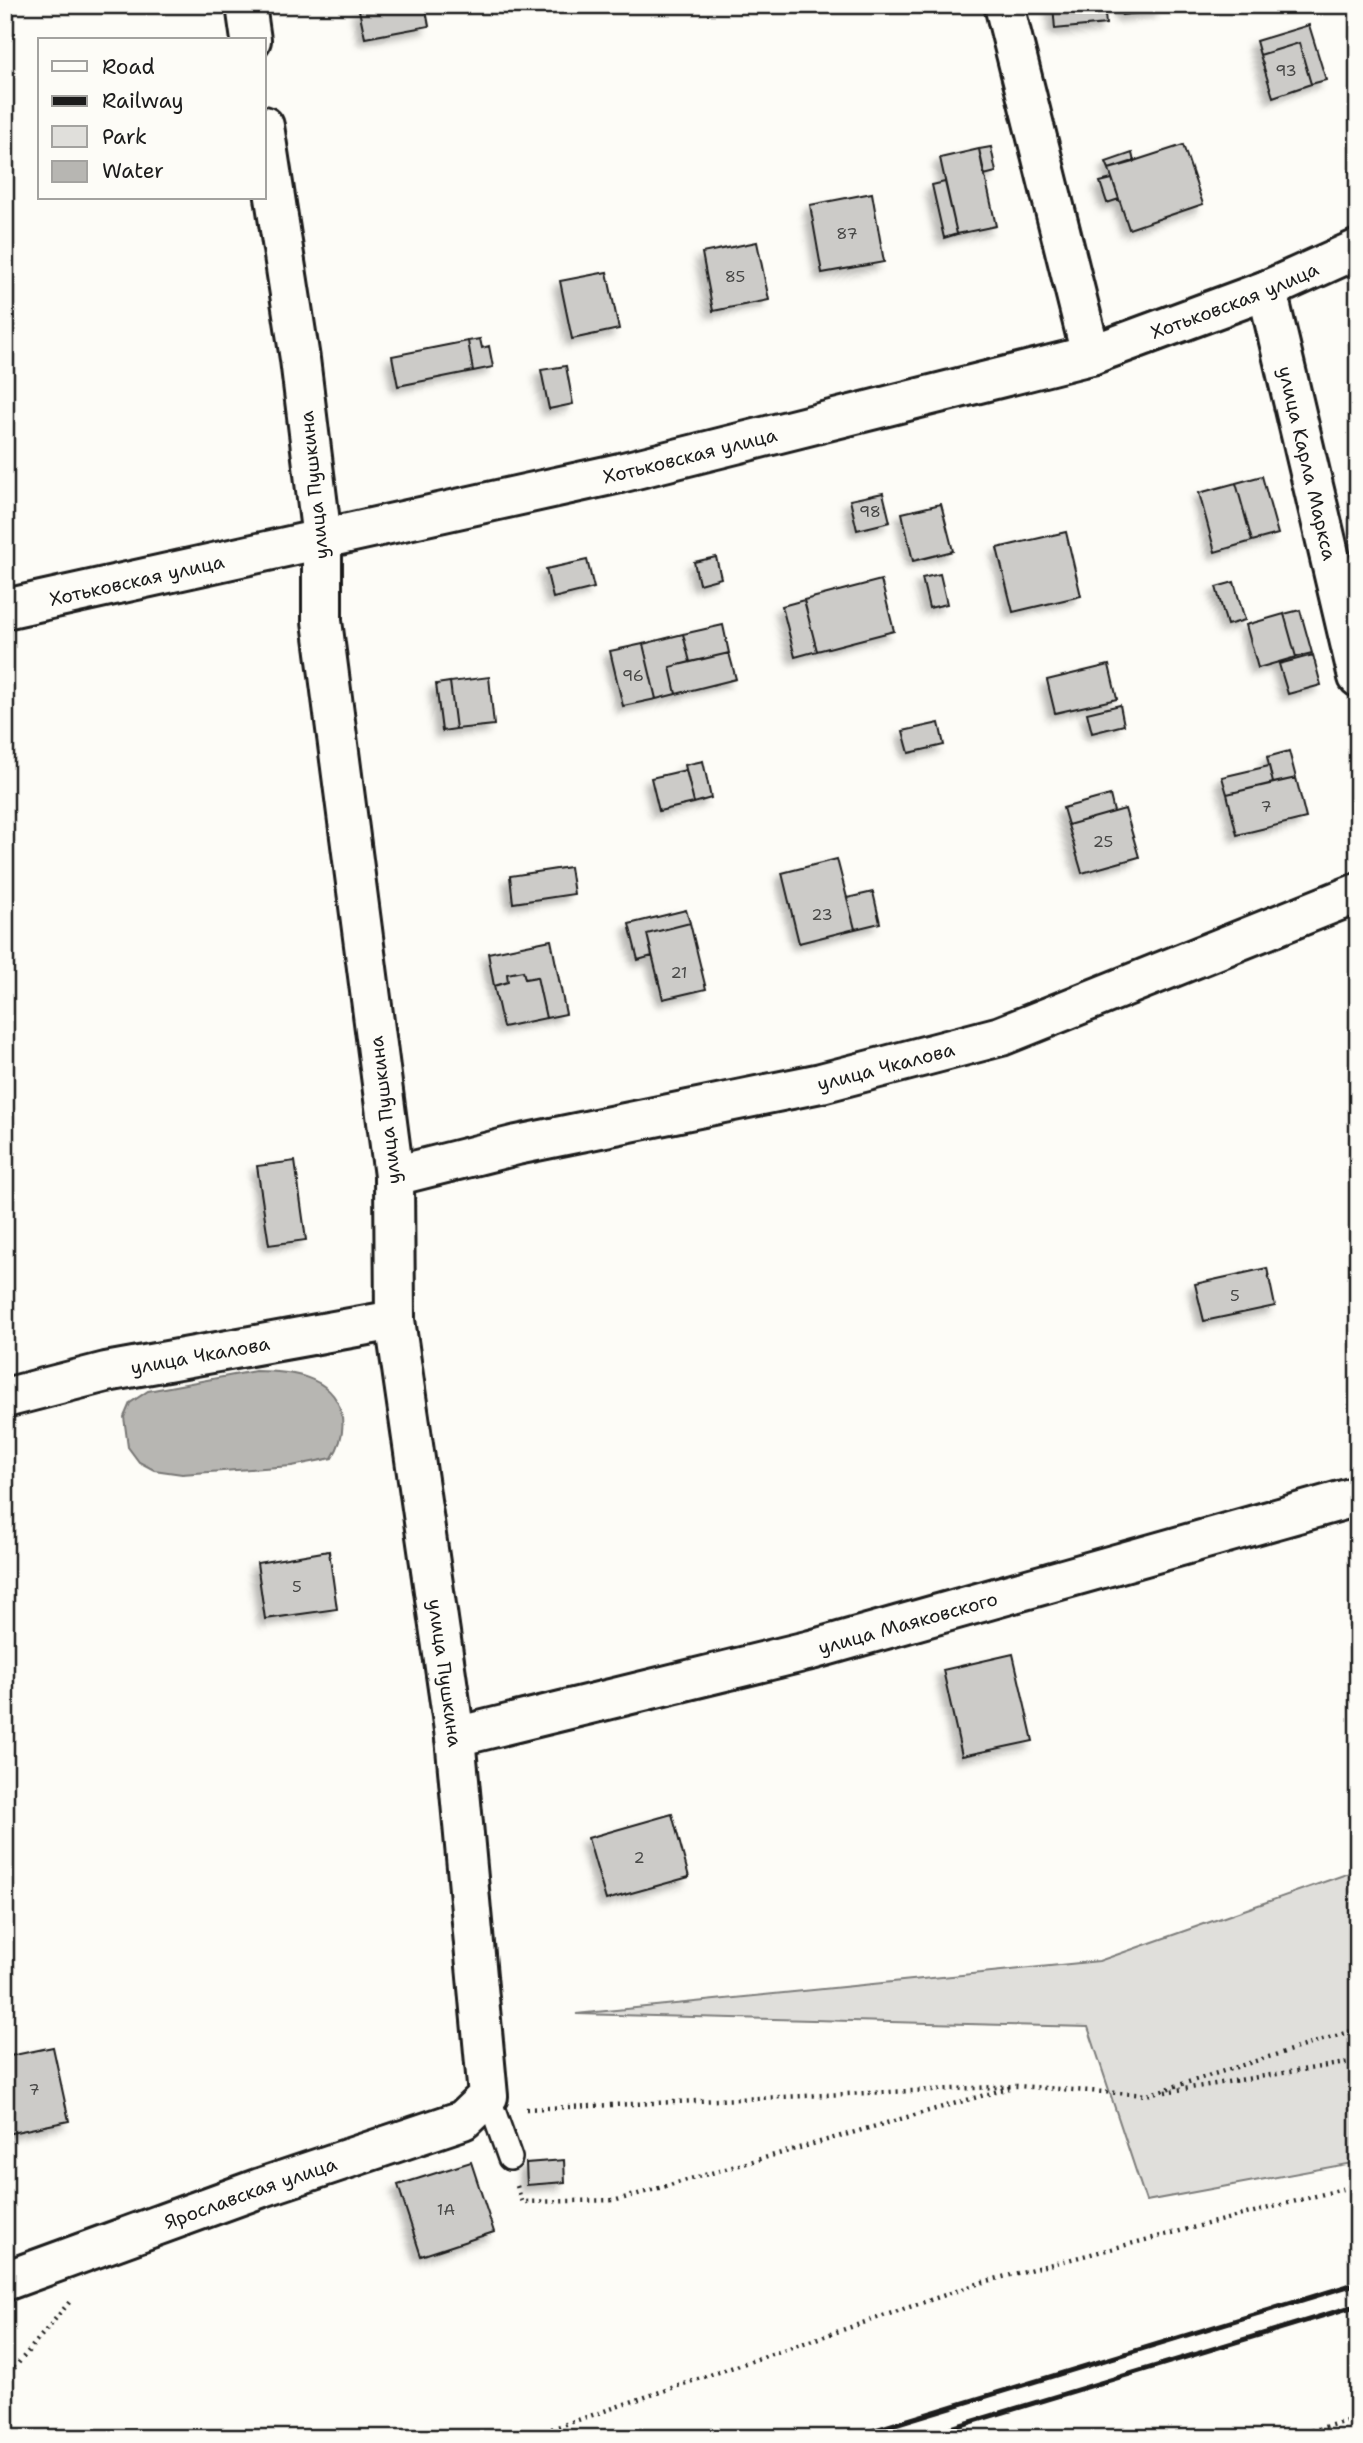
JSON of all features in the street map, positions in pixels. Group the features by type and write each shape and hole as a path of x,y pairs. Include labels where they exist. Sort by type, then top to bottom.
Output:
{"street":[{"path":"246,5 251,38"},
{"path":"1004,5 1091,355"},
{"name":"улица Пушкина","path":"266,139 300,359 323,540 322,621 394,1176 395,1320 455,1737 488,2096"},
{"name":"Хотьковская улица","path":"5,609 620,473 1091,355 1267,290 1358,249"},
{"name":"улица Карла Маркса","path":"1267,290 1358,677"},
{"name":"улица Чкалова","path":"394,1176 517,1145 821,1083 1002,1036 1358,893"},
{"name":"улица Чкалова","path":"5,1398 106,1372 395,1320"},
{"name":"улица Маяковского","path":"455,1737 811,1650 1358,1496"},
{"name":"Ярославская улица","path":"5,2281 260,2188 463,2120 488,2096"}],"lane":[{"path":"488,2096 509,2158"}],"path":[{"path":"1147,2095 1358,2029"},
{"path":"488,2096 528,2110 1017,2086 1147,2095 1358,2061"},
{"path":"509,2158 522,2203 617,2200 1017,2086"},
{"path":"525,2438 983,2282 1358,2185"},
{"path":"5,2379 72,2298"},
{"path":"1284,2438 1358,2417"}],"green space":[{"path":"1358,1870 1358,2162 1146,2201 1088,2027 576,2014 1099,1961"}],"water":[{"path":"255,1371 294,1374 319,1383 328,1390 336,1400 343,1424 340,1442 332,1458 292,1466 182,1474 154,1470 139,1462 128,1447 124,1417 130,1403 148,1391"}],"building":[{"path":"384,5 425,5 429,26 365,38 359,10"},
{"path":"1053,5 1104,5 1106,24 1055,29"},
{"path":"1121,5 1162,5 1162,10 1122,15"},
{"path":"1309,25 1326,80 1311,84 1299,43 1260,55 1256,41"},
{"path":"1299,43 1311,84 1273,97 1260,55"},
{"path":"1183,145 1203,204 1129,229 1109,169"},
{"path":"991,147 996,172 984,175 979,149"},
{"path":"979,149 996,226 957,234 940,158"},
{"path":"1132,153 1134,162 1109,169 1106,162"},
{"path":"1112,179 1119,199 1107,203 1100,182"},
{"path":"945,182 957,234 944,238 932,185"},
{"path":"872,193 884,262 822,273 810,205"},
{"path":"757,242 769,300 713,311 702,253"},
{"path":"607,272 619,329 572,339 560,281"},
{"path":"480,339 482,348 489,346 493,367 473,371 468,341"},
{"path":"468,341 473,371 398,386 392,356"},
{"path":"566,366 573,404 549,409 541,370"},
{"path":"5,449 10,490 5,491"},
{"path":"1262,476 1278,534 1252,541 1236,483"},
{"path":"1236,483 1252,541 1215,552 1199,493"},
{"path":"883,493 890,522 857,530 850,500"},
{"path":"941,504 953,551 913,561 902,513"},
{"path":"1066,532 1081,596 1013,612 997,548"},
{"path":"716,557 721,578 699,584 694,562"},
{"path":"587,560 594,588 553,598 546,569"},
{"path":"940,574 947,604 929,608 922,578"},
{"path":"881,580 894,631 817,651 804,600"},
{"path":"1234,582 1245,620 1227,625 1216,587"},
{"path":"804,600 817,651 795,657 782,606"},
{"path":"1300,610 1312,653 1296,657 1284,614"},
{"path":"1284,614 1296,657 1258,668 1246,625"},
{"path":"723,625 729,653 690,662 683,634"},
{"path":"683,634 690,662 670,667 676,694 656,699 643,644"},
{"path":"643,644 656,699 623,706 610,651"},
{"path":"729,653 736,679 676,694 670,667"},
{"path":"1313,655 1321,685 1288,694 1279,664"},
{"path":"1109,665 1117,699 1055,713 1047,680"},
{"path":"489,677 494,725 456,729 450,682"},
{"path":"450,682 456,729 442,731 436,684"},
{"path":"1120,705 1124,725 1092,733 1087,713"},
{"path":"939,723 944,745 909,753 903,731"},
{"path":"1289,751 1296,778 1273,783 1267,757"},
{"path":"703,761 711,798 694,803 685,765"},
{"path":"1269,766 1273,783 1227,794 1222,777"},
{"path":"686,770 694,803 659,811 651,778"},
{"path":"1296,778 1306,818 1237,835 1227,794"},
{"path":"1110,795 1114,812 1068,825 1063,808"},
{"path":"1125,809 1139,857 1082,873 1068,825"},
{"path":"837,859 855,929 799,943 782,873"},
{"path":"570,867 574,894 513,903 510,876"},
{"path":"873,892 880,923 855,929 847,898"},
{"path":"686,910 690,923 647,934 652,956 638,960 629,924"},
{"path":"690,923 706,989 663,999 647,934"},
{"path":"551,940 566,1014 546,1018 537,977 525,979 523,971 507,974 508,982 494,986 488,953"},
{"path":"523,971 525,979 537,977 546,1018 503,1027 494,986 508,982 507,974"},
{"path":"295,1161 306,1240 269,1245 257,1166"},
{"path":"1267,1268 1275,1306 1204,1321 1195,1284"},
{"path":"329,1551 337,1609 265,1619 257,1563"},
{"path":"1013,1654 1033,1741 962,1756 943,1670"},
{"path":"672,1814 689,1877 606,1900 588,1838"},
{"path":"53,2047 69,2121 6,2134 5,2057"},
{"path":"564,2160 565,2182 527,2185 526,2163"},
{"path":"471,2162 494,2232 421,2256 398,2185"}],"railway":[{"path":"849,2438 1358,2283"},
{"path":"918,2438 1358,2305"}]}
